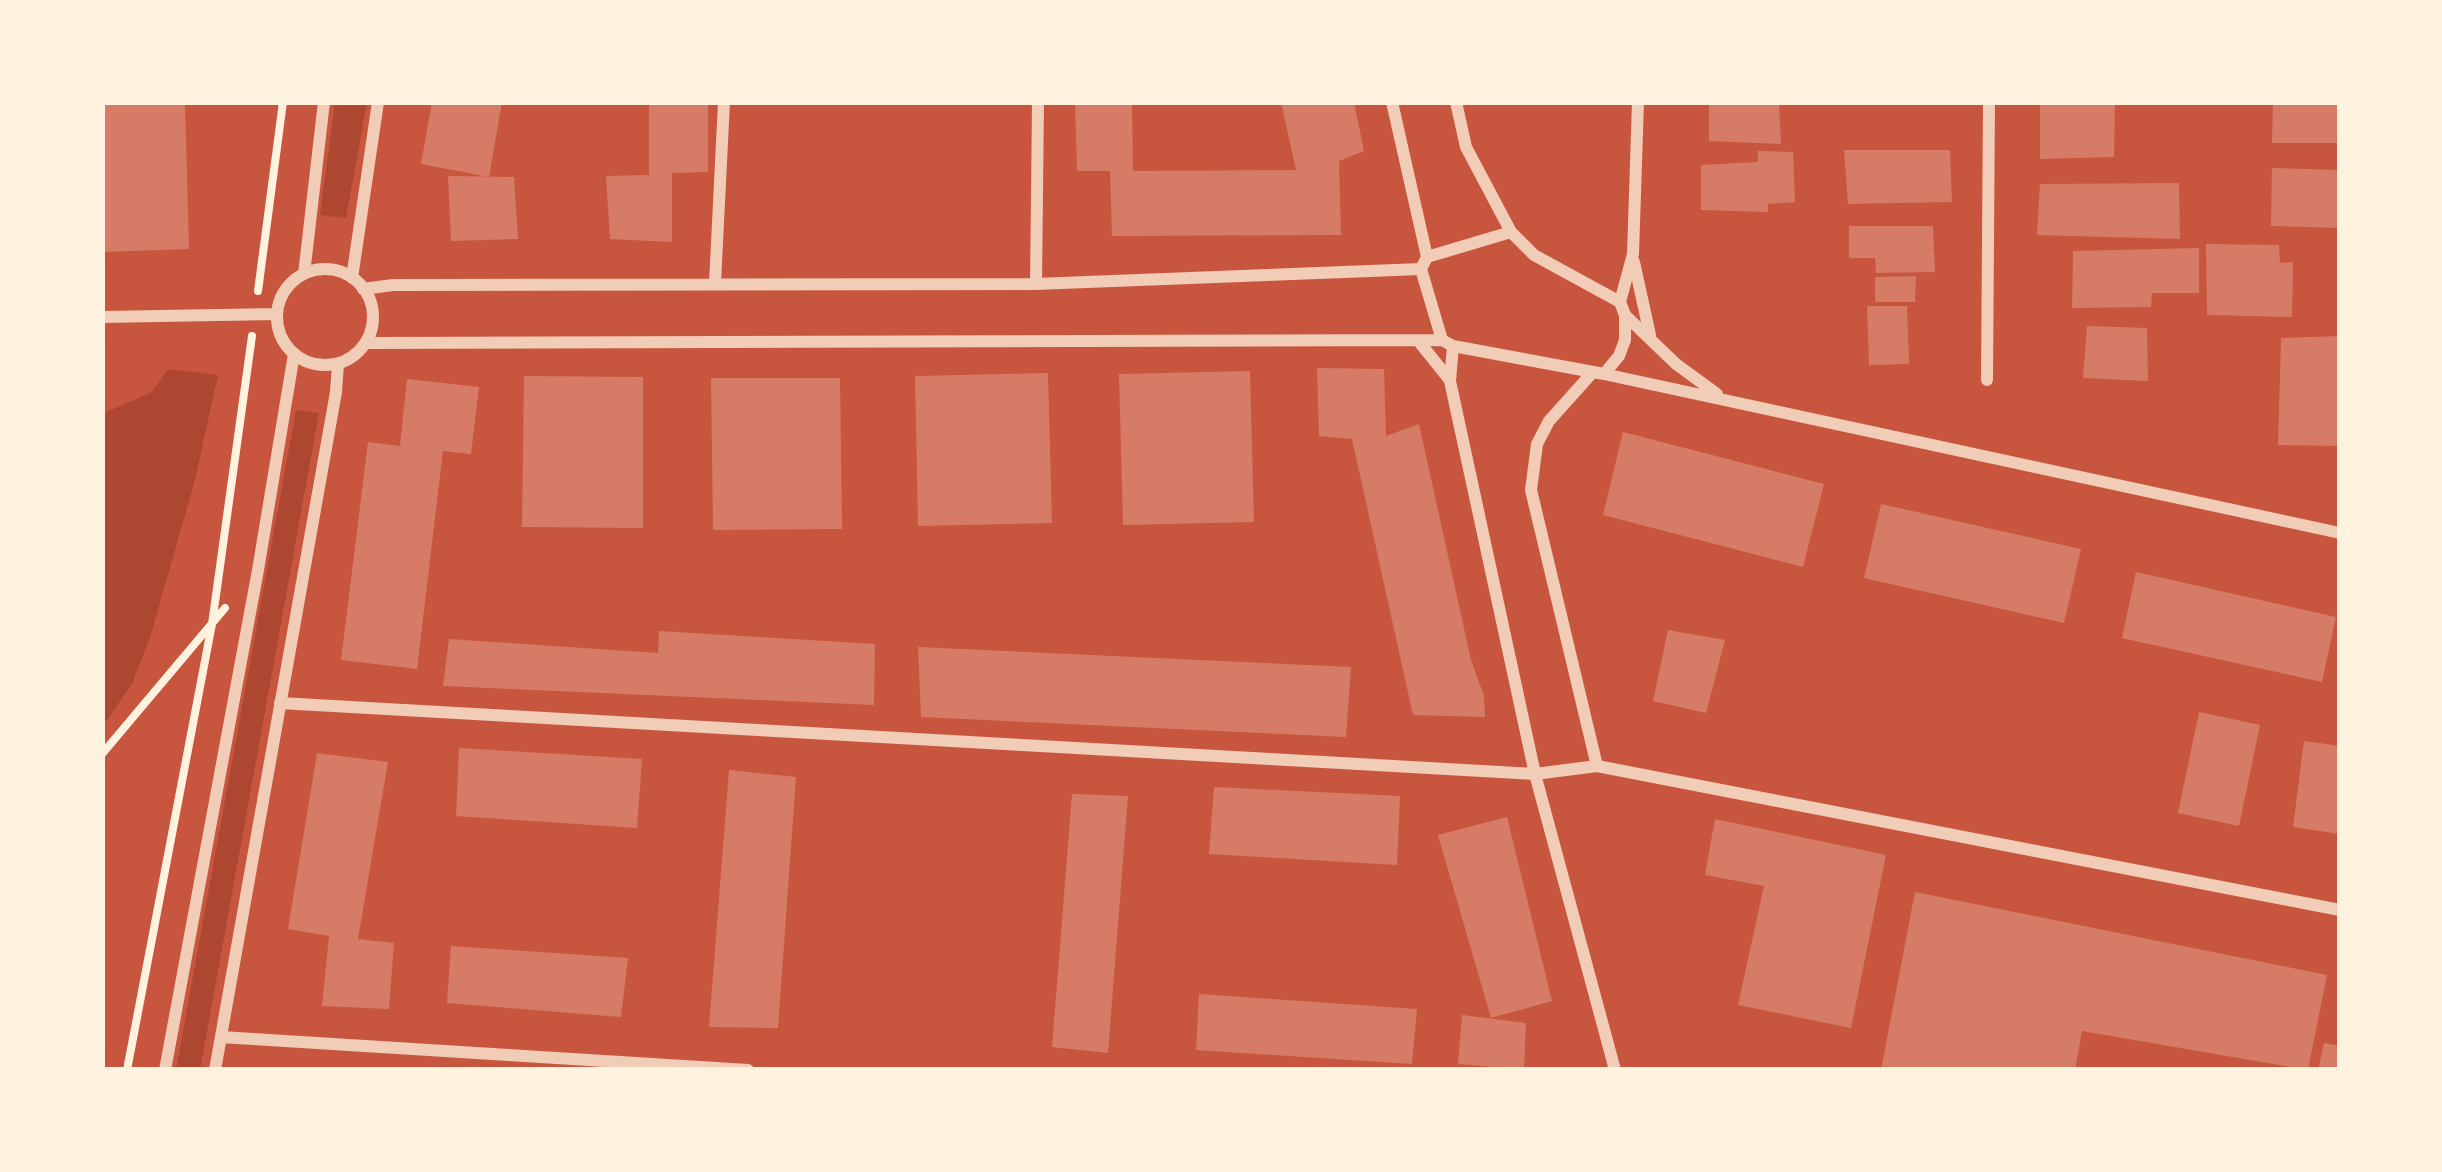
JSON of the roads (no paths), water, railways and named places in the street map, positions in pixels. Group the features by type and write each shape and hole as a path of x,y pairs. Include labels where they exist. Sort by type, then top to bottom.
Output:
{"street":[{"path":"304,274 324,102"},
{"path":"352,278 378,102"},
{"path":"715,284 724,102"},
{"path":"1036,284 1038,102"},
{"path":"1393,102 1534,774 1615,1070"},
{"path":"1456,102 1466,147 1511,232 1534,255 1622,308 1696,382 1728,401"},
{"path":"1598,766 1532,490 1538,444 1549,421 1562,401 1619,356 1625,340 1622,308 1633,254 1638,102"},
{"path":"1987,380 1989,102"},
{"path":"363,289 393,285 1036,284 1424,263 1511,232"},
{"path":"1633,254 1652,342"},
{"path":"334,270 352,278 363,289 373,318 365,343 338,364 322,365 294,354 278,328 285,291 304,274 334,270"},
{"path":"102,317 277,314"},
{"path":"365,343 1447,343 2340,533"},
{"path":"1420,343 1450,382"},
{"path":"165,1070 259,570 294,354"},
{"path":"215,1070 338,364"},
{"path":"280,704 1534,774 1598,766 2340,910"},
{"path":"221,1037 748,1070"}]}
